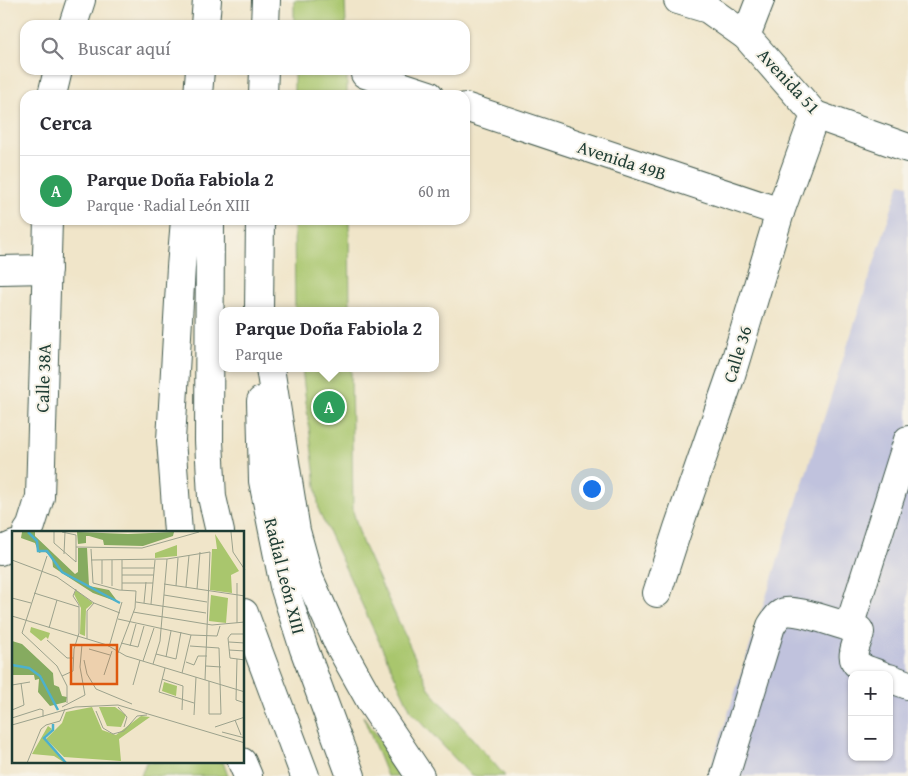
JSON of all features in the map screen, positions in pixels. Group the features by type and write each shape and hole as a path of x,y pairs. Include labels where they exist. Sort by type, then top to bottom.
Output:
{"main road":[{"path":"75,20 81,0"},
{"path":"206,20 209,0"},
{"path":"209,0 210,20"},
{"path":"265,20 266,0"},
{"name":"Avenida 51","path":"678,0 708,9 746,36 815,114 908,148"},
{"path":"746,36 760,0"},
{"path":"53,90 57,75"},
{"path":"198,90 200,75"},
{"path":"210,75 210,90"},
{"path":"264,75 264,90"},
{"path":"368,75 414,90"},
{"name":"Avenida 49B","path":"470,109 780,212"},
{"name":"Calle 36","path":"657,593 731,375 780,212 815,114"},
{"name":"Calle 38A","path":"28,531 40,497 48,225"},
{"path":"178,531 171,440 185,225"},
{"path":"210,225 210,440 212,497 220,531"},
{"path":"259,306 260,225"},
{"path":"0,270 47,269"},
{"name":"Radial León XIII","path":"260,372 263,481 284,586 304,648 351,776"},
{"path":"271,372 296,531 309,578 339,646 372,704 420,776"},
{"path":"849,627 908,440"},
{"path":"0,551 12,546"},
{"path":"725,776 771,626 776,617 786,612 795,612 859,630 854,661 857,666 870,671"},
{"path":"245,615 304,776"},
{"path":"893,679 908,685"},
{"path":"243,764 248,776"}],"shaded area":[{"path":"900,183 908,185 908,776 708,776"}],"green space":[{"path":"294,0 345,0 346,20 294,20"},
{"path":"294,75 347,75 347,90 294,90"},
{"path":"294,225 349,225 350,307 295,307"},
{"path":"302,372 351,372 353,511 362,542 430,690 505,776 471,776 411,711 319,511"},
{"path":"363,716 407,776 387,776"},
{"path":"145,764 224,764 228,776 141,776"}],"place":[{"name":"Parque Doña Fabiola 2","path":"329,407"}]}
